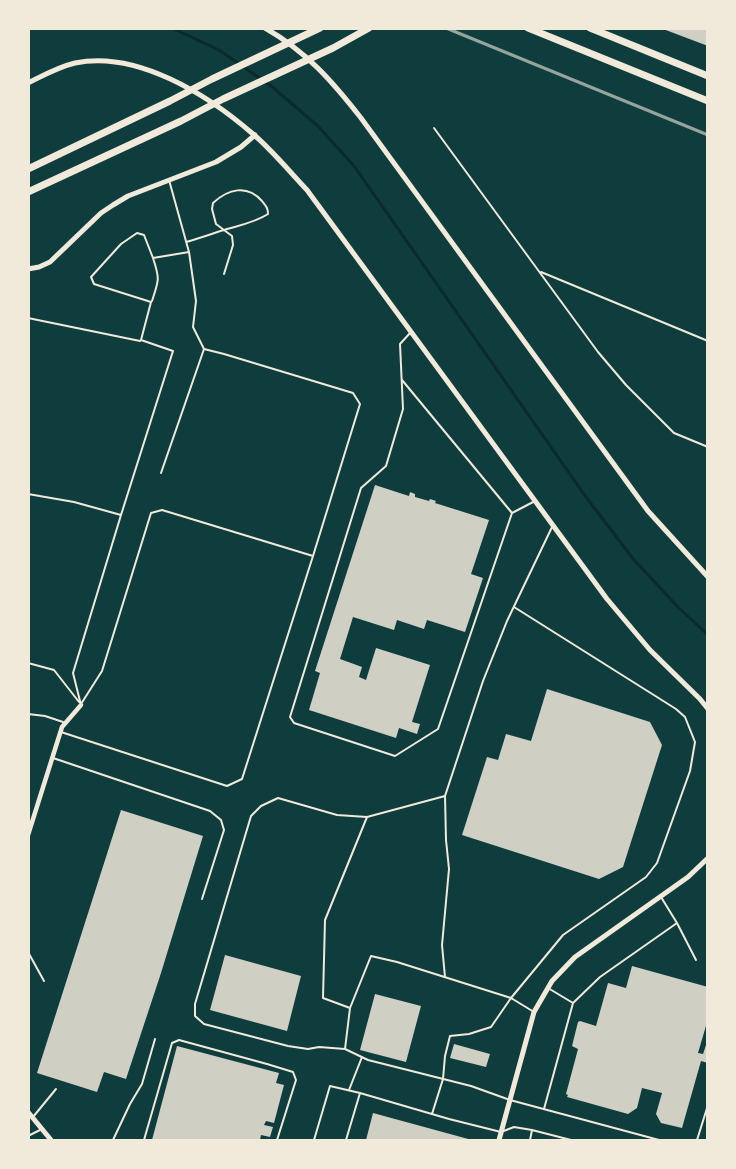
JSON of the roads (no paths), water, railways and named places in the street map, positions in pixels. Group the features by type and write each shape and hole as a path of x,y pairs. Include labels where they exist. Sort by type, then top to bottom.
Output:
{"main road":[{"path":"28,169 320,28"},
{"path":"28,192 181,122 369,28"},
{"path":"528,28 548,32 708,100"},
{"path":"590,28 708,76"}],"street":[{"path":"265,28 317,66 336,87 648,511 708,577"},
{"path":"28,82 55,69 76,63 98,61 123,63 149,71 193,91 225,111 255,135 307,190 614,608 650,650 708,709"},
{"path":"28,269 50,262 101,213 128,196 216,162 230,155 255,135"},
{"path":"28,835 62,727 81,705"},
{"path":"499,1140 534,1012 552,981 575,957 688,877 708,858"},
{"path":"31,1115 51,1140"}],"lane":[{"path":"434,128 598,352 626,385 674,433 708,447"},
{"path":"161,473 204,349 193,327 196,301 189,252 169,180"},
{"path":"186,242 226,230 262,218 268,214 268,209 256,195 247,190 237,191 213,203 212,209 216,224 226,230 232,236 233,245 224,274"},
{"path":"145,342 141,340 159,277 144,235 137,233 121,244 91,277 94,284 151,303"},
{"path":"153,258 189,252"},
{"path":"538,271 708,341"},
{"path":"28,318 145,342 173,351 73,673 81,705"},
{"path":"411,332 400,344 403,409 386,466 361,488 290,717 294,723 395,756 438,729 512,513 535,501"},
{"path":"61,732 227,786 242,779 360,404 353,393 204,349"},
{"path":"402,380 512,513"},
{"path":"28,494 74,502 121,515"},
{"path":"81,705 102,671 151,513 162,510 313,556"},
{"path":"446,978 442,945 449,869 445,796 483,681 552,525"},
{"path":"432,1114 443,1079 450,1036 469,1034 491,1027 510,998 563,935 646,877 657,863 690,771 695,742 685,717 676,709 514,607"},
{"path":"28,663 54,670 81,705"},
{"path":"28,714 45,716 66,723"},
{"path":"53,758 210,811 221,820 224,830 202,898"},
{"path":"445,796 367,817 337,814 278,798 261,806 252,816 195,1004 195,1016 204,1024 288,1046 308,1049 319,1047 345,1049 368,1060 471,1086 510,1100 659,1140"},
{"path":"350,1008 323,998 325,920 367,817"},
{"path":"661,896 696,960"},
{"path":"544,1109 573,1003 600,977 677,922"},
{"path":"28,952 44,981"},
{"path":"345,1049 350,1008 371,956 398,962 510,998 534,1012"},
{"path":"548,988 573,1003"},
{"path":"112,1140 142,1084 155,1039"},
{"path":"144,1140 172,1043 179,1040 293,1072 296,1080 277,1140"},
{"path":"349,1090 362,1057"},
{"path":"314,1140 330,1086 501,1132 514,1127 571,1140"},
{"path":"31,1115 56,1089"},
{"path":"346,1140 360,1094"},
{"path":"697,1140 708,1105"},
{"path":"28,1136 42,1129"},
{"path":"530,1140 532,1130"}],"waterway":[{"path":"172,28 219,50 271,86 318,126 354,166 586,497 634,560 708,635"}],"railway":[{"path":"446,28 708,135"}]}
